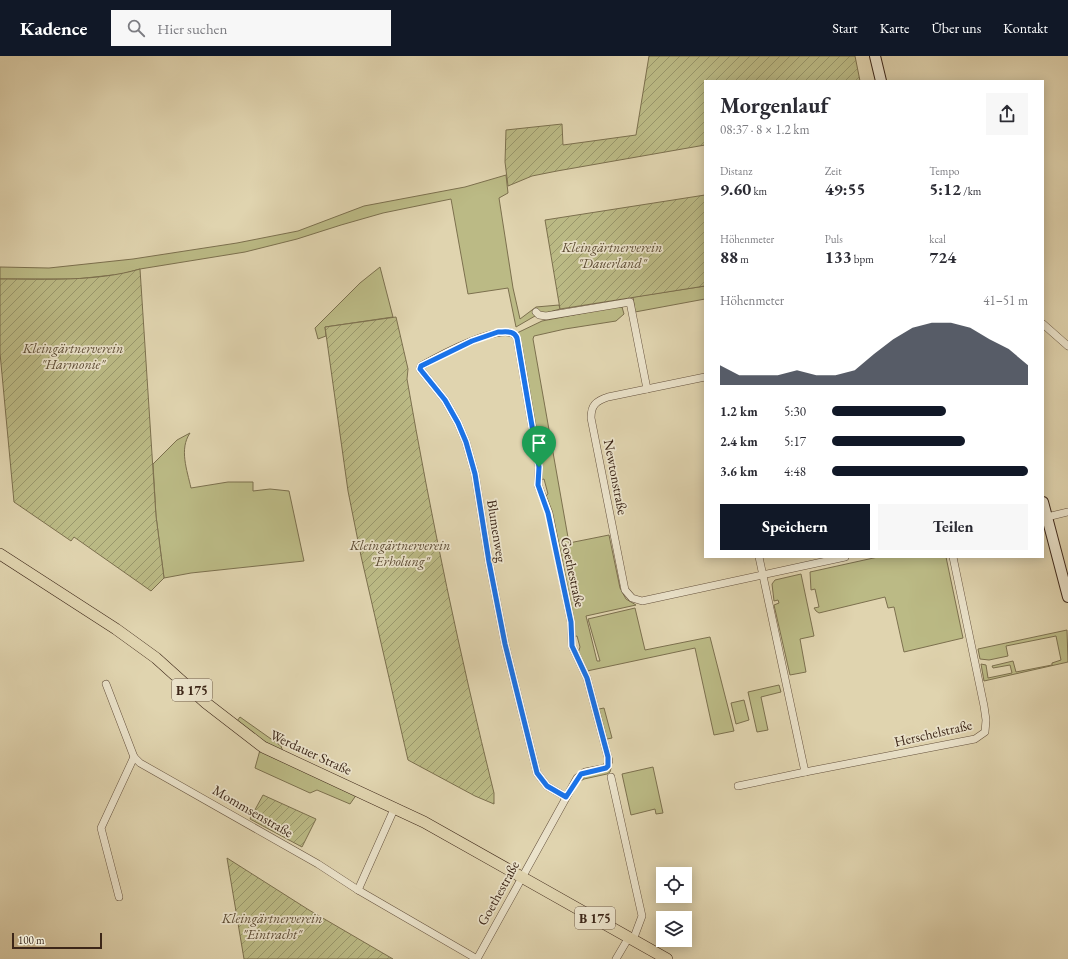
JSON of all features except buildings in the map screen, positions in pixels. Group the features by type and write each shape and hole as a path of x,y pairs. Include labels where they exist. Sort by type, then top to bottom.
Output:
{"main road":[{"name":"Werdauer Straße","path":"0,554 116,629 156,658 206,703 263,747 395,807 523,877 667,959"}],"street":[{"path":"875,56 881,80"},
{"path":"536,312 539,315 546,316 630,302 647,389"},
{"path":"1044,325 1068,346"},
{"name":"Blumenweg","path":"514,334 498,332 485,336 445,353 421,366 420,369 445,400 458,423 466,442 475,474 502,630 537,773 547,786 566,797"},
{"name":"Goethestraße","path":"477,959 566,797 581,774 604,769 608,766 589,685 570,639 571,622 548,513 538,485 539,467 518,346 514,334"},
{"name":"Newtonstraße","path":"704,377 596,401 592,408 591,418 626,590 632,598 642,601 763,574"},
{"path":"1068,512 1045,517 1068,597"},
{"path":"759,558 805,772"},
{"path":"763,574 840,558"},
{"name":"Herschelstraße","path":"738,786 975,739 985,732 986,720 984,706 953,558"},
{"path":"106,684 134,757 101,828 119,897"},
{"name":"Mommsenstraße","path":"134,757 140,763 318,864 358,890 477,959"},
{"path":"611,777 642,916 631,939 616,959"},
{"path":"358,890 395,807"}],"green space":[{"path":"649,56 855,56 860,80 704,80 704,145 532,176 508,186 505,162 506,130 562,124 563,145 636,135"},
{"path":"506,175 508,193 499,198 513,288 520,319 536,307 559,305 560,309 535,316 516,327 508,288 468,294 451,199 383,213 297,239 245,252 140,269 122,274 76,279 0,279 0,267 49,268 133,259 237,243 298,231 364,206 465,187"},
{"name":"Kleingärtnerverein \"Dauerland\"","path":"704,195 704,286 560,309 545,220"},
{"path":"380,267 393,317 325,327 326,336 318,339 315,328 360,283"},
{"name":"Kleingärtnerverein \"Harmonie\"","path":"140,269 156,516 164,578 151,591 74,537 71,541 14,502 0,353 0,279 88,278"},
{"path":"704,286 704,299 635,312 633,297"},
{"path":"615,307 622,307 624,314 616,321 565,329 534,336 533,339 569,543 609,535 620,588 626,599 636,605 586,616 597,661 600,661 588,619 635,608 645,650 710,637 734,731 714,735 695,648 587,671 578,653 580,647 577,636 572,637 544,497 548,494 544,479 540,480 542,461 522,346 517,333 542,321"},
{"name":"Kleingärtnerverein \"Erholung\"","path":"396,317 408,369 407,379 436,535 469,690 494,793 494,804 475,796 408,760 361,556 348,491 325,327"},
{"path":"190,433 184,453 191,488 228,482 253,482 253,491 270,489 289,491 304,561 191,573 164,578 156,516 153,464 177,440"},
{"path":"873,558 946,558 963,638 904,652 894,607 888,608 885,597 819,613 814,608 819,607 815,589 811,590 810,572"},
{"path":"801,574 814,636 800,639 806,672 790,675 774,605 779,603 778,600 774,601 772,584 775,580"},
{"path":"1067,630 1068,662 984,681 981,664 986,665 988,678 1012,673 1010,665 993,668 992,666 1013,661 1016,672 1052,665 1052,663 1061,660 1056,636 1006,646 1008,656 989,660 980,659 978,649"},
{"path":"779,685 781,692 761,697 768,730 757,732 748,692"},
{"path":"744,700 749,720 736,724 731,703"},
{"path":"604,708 612,738 607,739 599,709"},
{"path":"240,717 281,746 283,752 258,738 237,721"},
{"path":"260,750 357,794 350,804 317,790 310,793 255,768"},
{"path":"653,767 663,813 656,814 655,809 631,815 622,774"},
{"path":"611,768 610,772 607,774 584,779 577,783 581,777"},
{"path":"263,795 316,819 302,847 250,819"},
{"name":"Kleingärtnerverein \"Eintracht\"","path":"227,858 309,910 393,959 244,959"}],"route":[{"path":"498,332 511,332 516,335 539,467 537,481 548,513 571,622 570,639 572,646 583,666 596,707 608,757 608,766 606,768 581,774 566,797 547,786 541,781 537,773 499,617 475,474 466,442 458,423 445,400 420,369 421,366 445,353 485,336 498,332"}]}
